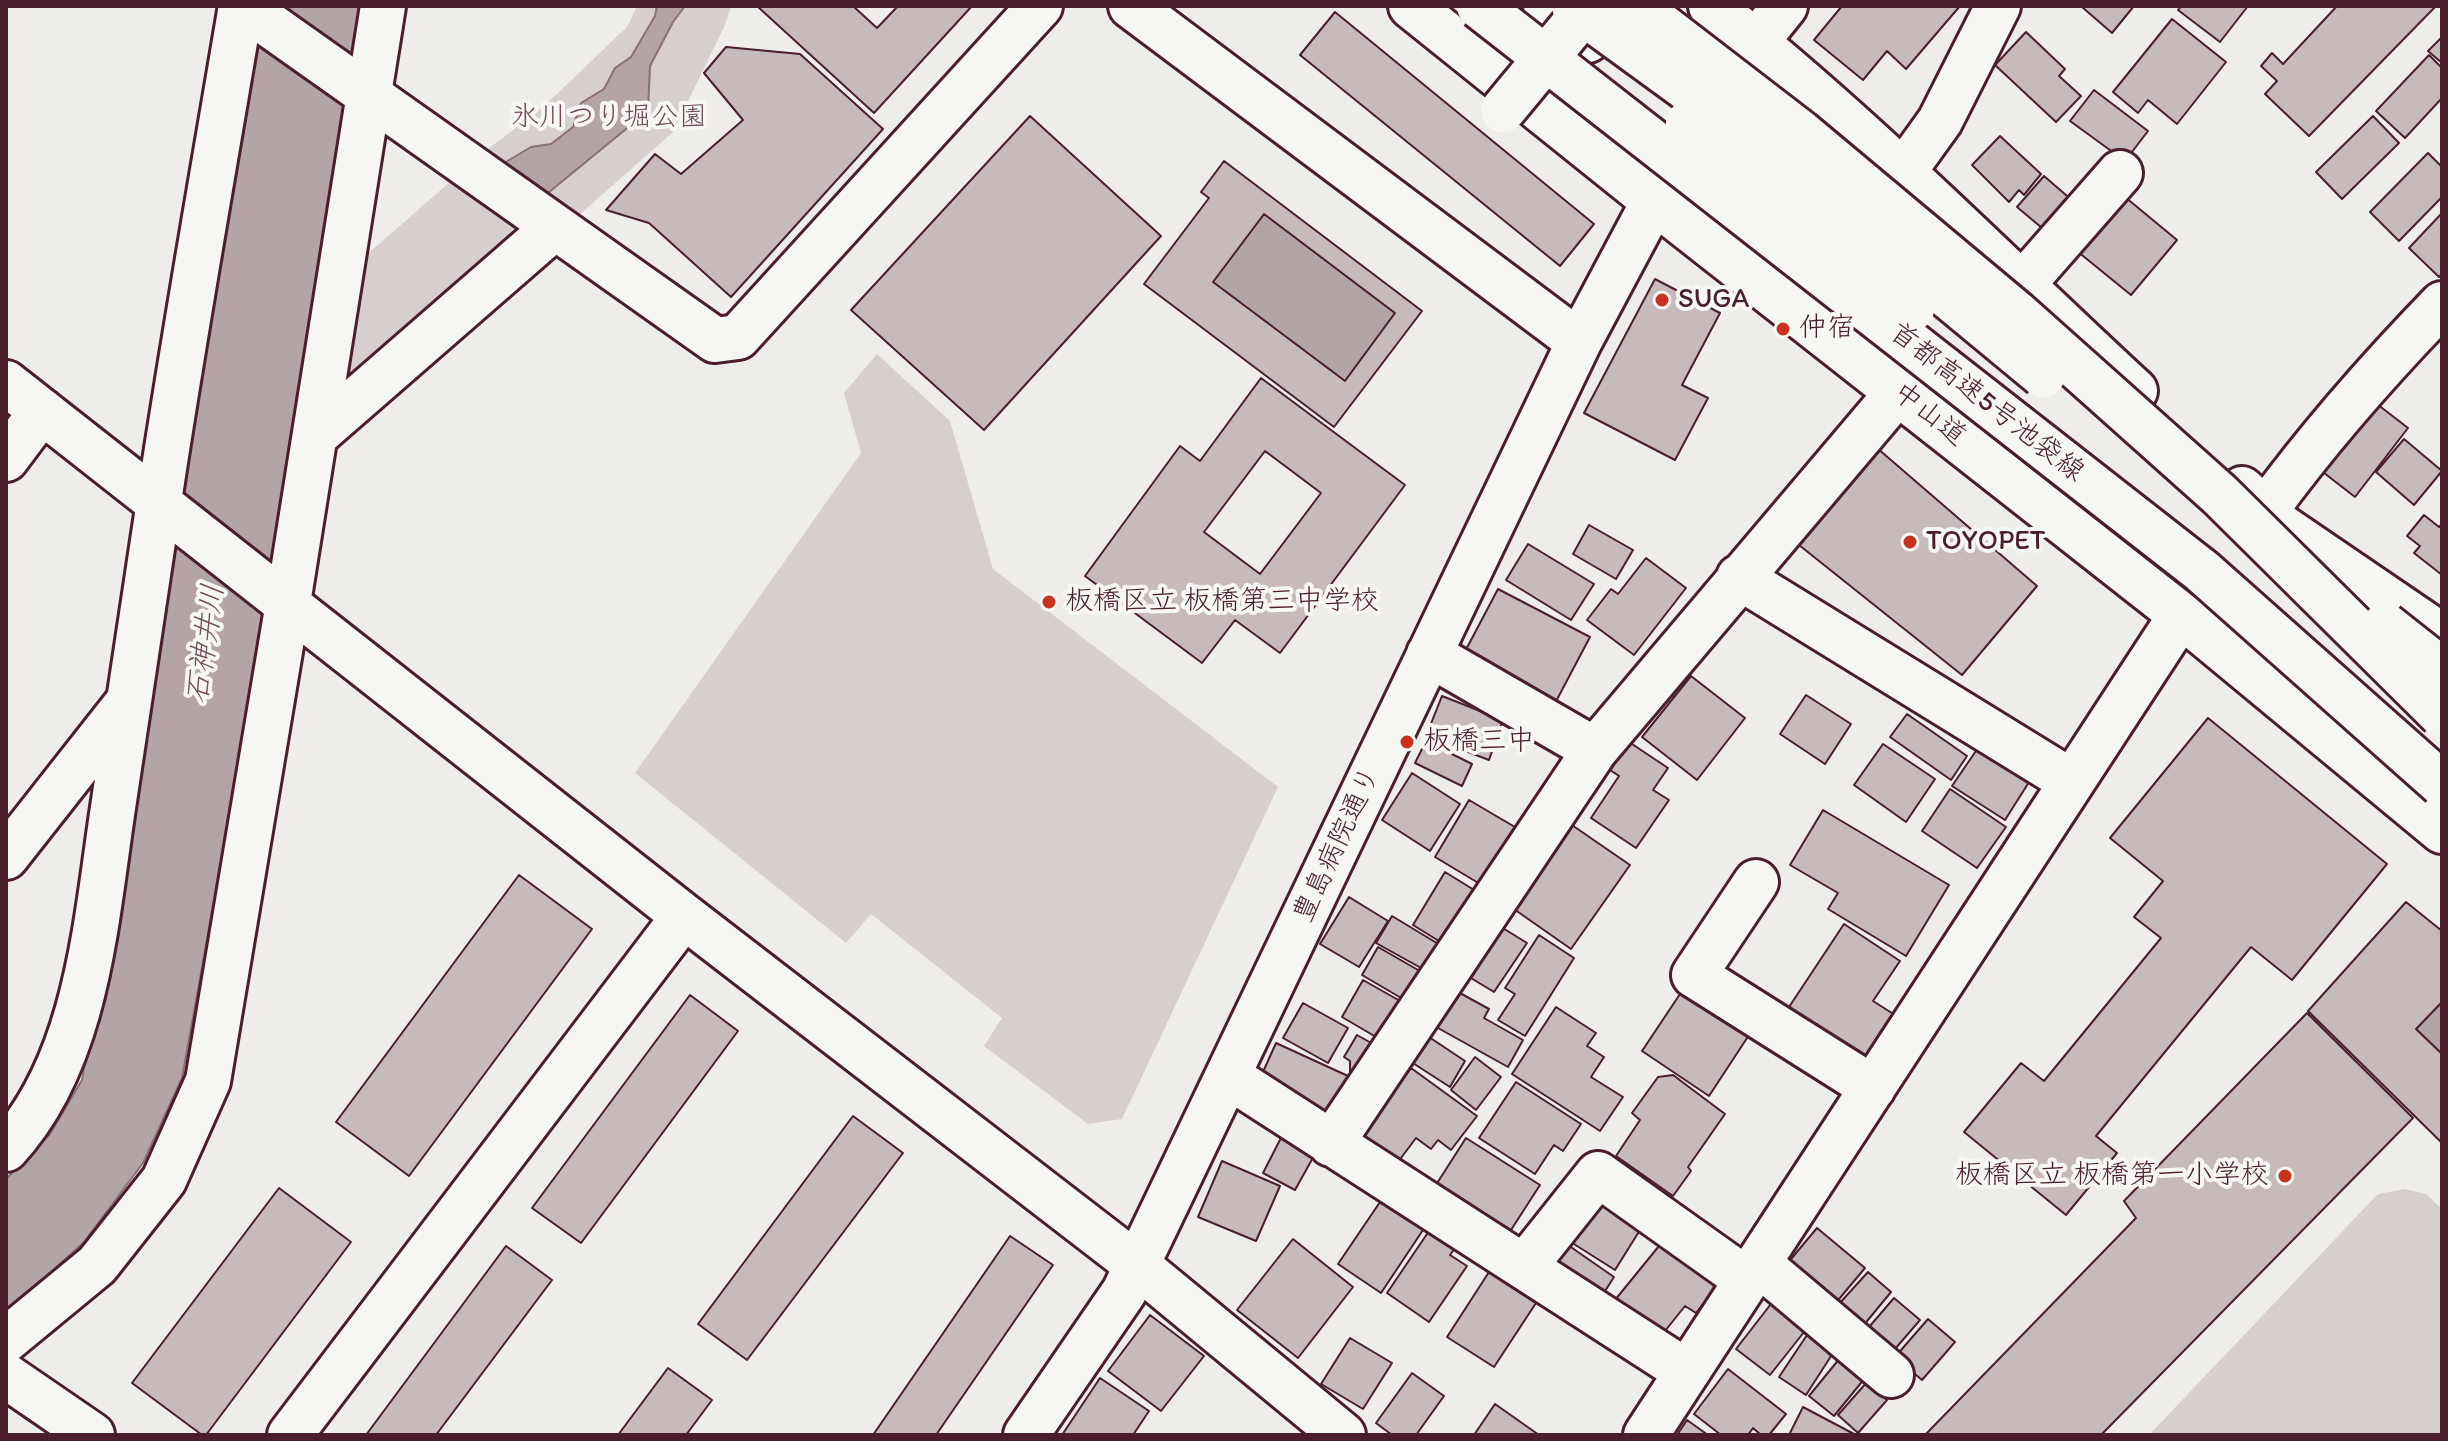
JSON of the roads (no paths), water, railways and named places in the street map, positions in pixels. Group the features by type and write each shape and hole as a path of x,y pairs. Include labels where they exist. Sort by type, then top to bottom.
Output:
{"main road":[{"path":"6,1340 97,1265 164,1180 208,1081 283,600 315,436 363,91 383,6"},
{"path":"6,1149 25,1128 39,1104 74,1027 91,946 246,9 715,340 738,337 1040,6"},
{"path":"1131,6 1579,342"},
{"name":"中山道","path":"1411,6 2181,615 2442,831"},
{"name":"首都高速5号池袋線","path":"1479,6 2202,571 2442,784"},
{"path":"1546,6 1928,322 2135,519"},
{"path":"1574,6 1770,149 2110,431 2340,614"},
{"path":"1503,110 1589,6"},
{"path":"1636,6 1801,133 1991,292 2220,495 2442,715"},
{"path":"1711,6 1904,171 2021,286 2273,519 2442,724"},
{"name":"豊島病院通り","path":"1026,1435 1124,1292 1579,342 1654,201 1756,42 1785,6"},
{"path":"1904,171 1940,121 1998,6"},
{"path":"2021,286 2120,173"},
{"path":"315,436 550,223"},
{"path":"2273,519 2297,467 2381,367 2442,304"},
{"path":"6,383 684,916 1137,1265 1343,1435"},
{"path":"1331,1144 1595,750 1899,391"},
{"path":"6,459 42,411"},
{"path":"2220,495 2442,670"},
{"path":"2273,519 2442,636"},
{"path":"2202,571 2442,740"},
{"path":"1739,577 2072,782"},
{"path":"1646,1435 2181,615"},
{"path":"1429,654 1595,750"},
{"path":"11,841 129,702"},
{"path":"1756,882 1694,975 1873,1088"},
{"path":"290,1435 684,916"},
{"path":"1228,1076 1687,1372"},
{"path":"1524,1267 1598,1174 1752,1272 1891,1375"},
{"path":"6,1376 92,1435"}],"water":[{"name":"石神井川","path":"260,6 364,6 339,177 182,1078 143,1163 84,1242 6,1313 6,1179 50,1134 82,1080 171,564"},
{"path":"657,6 685,6 650,66 648,111 548,193 504,163 531,147 551,144 573,127 581,103 604,89 615,68 631,57 655,16"},
{"path":"1264,214 1395,313 1345,381 1213,282"},
{"path":"2442,1002 2442,1054 2416,1029"}],"place":[{"name":"SUGA","path":"1662,300"},
{"name":"仲宿","path":"1783,329"},
{"name":"TOYOPET","path":"1910,542"},
{"name":"板橋区立 板橋第三中学校","path":"1049,602"},
{"name":"板橋三中","path":"1407,742"},
{"name":"板橋区立 板橋第一小学校","path":"2285,1176"}],"park label":[{"name":"氷川つり堀公園","path":"609,118"}]}
